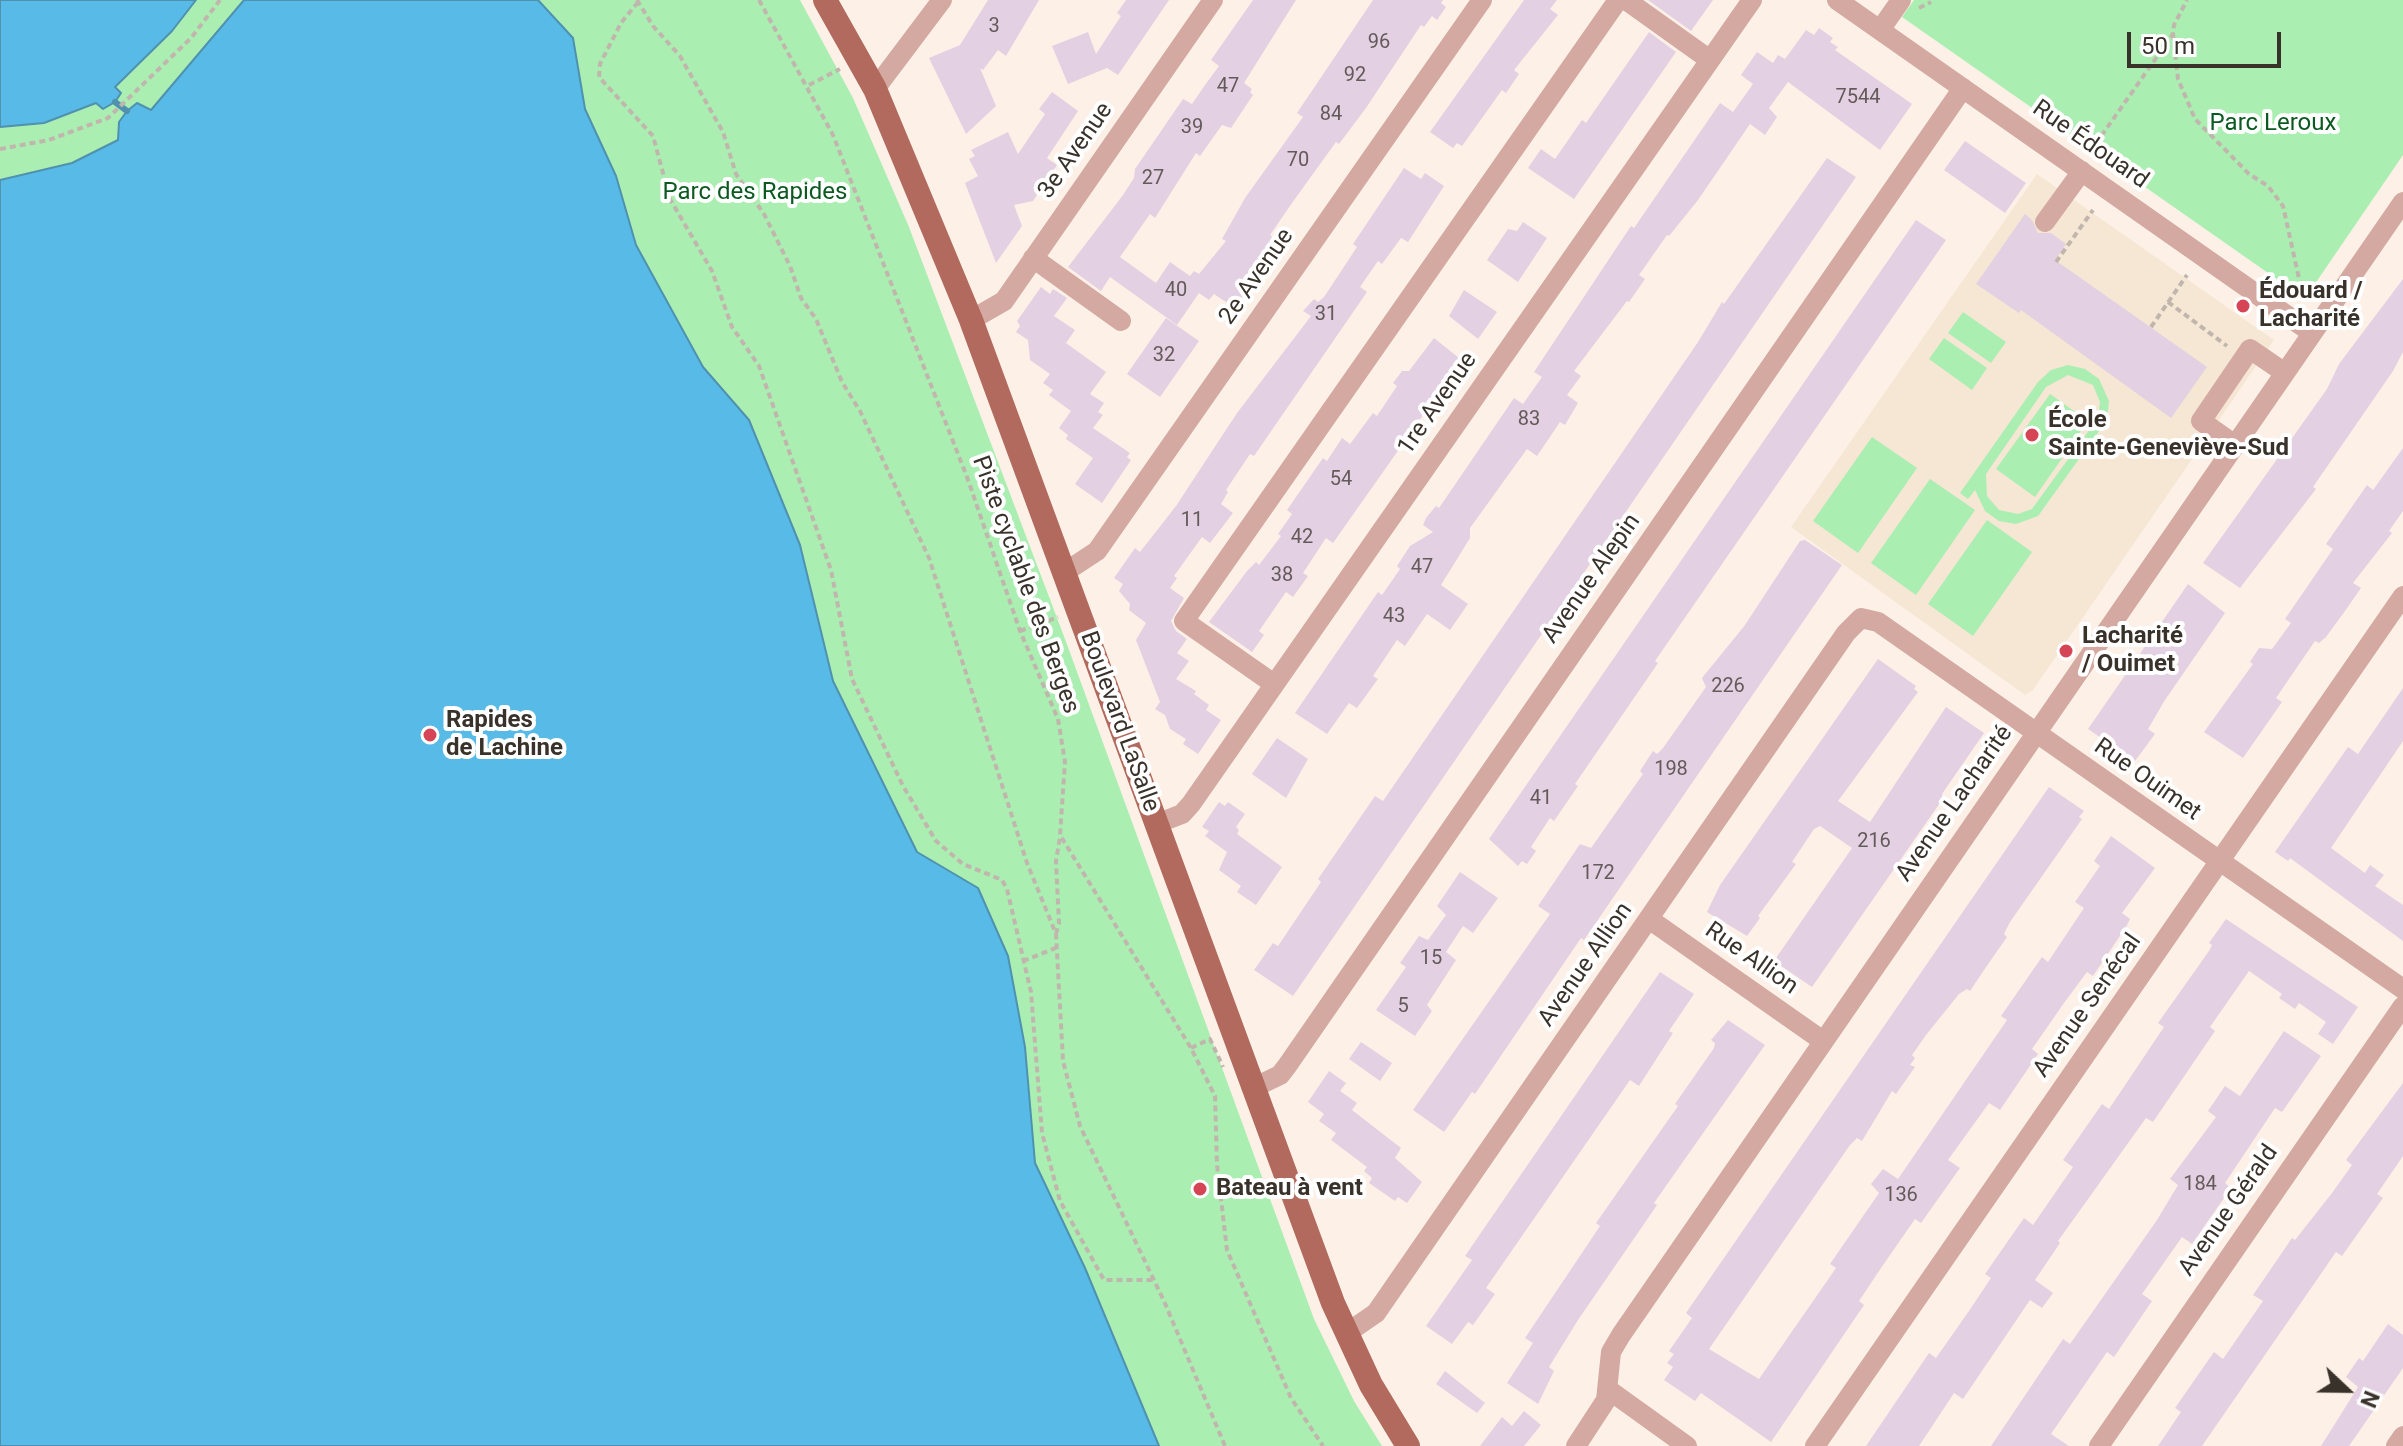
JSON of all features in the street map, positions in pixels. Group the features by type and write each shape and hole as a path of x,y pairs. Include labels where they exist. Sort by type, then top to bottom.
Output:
{"main road":[{"name":"Boulevard LaSalle","path":"825,0 875,89 971,320 1253,1088 1347,1333 1371,1385 1408,1446"}],"street":[{"path":"875,89 942,0"},
{"name":"3e Avenue","path":"971,320 1004,301 1213,0"},
{"name":"2e Avenue","path":"1065,572 1097,551 1482,0"},
{"path":"1274,684 1184,621 1618,0"},
{"path":"1626,0 1710,60"},
{"name":"1re Avenue","path":"1156,824 1182,814 1191,804 1752,0"},
{"name":"Rue Édouard","path":"1837,0 2312,333"},
{"path":"1880,30 1901,0"},
{"name":"Avenue Alepin","path":"1253,1088 1283,1072 1963,88"},
{"path":"2045,222 2082,171"},
{"name":"Avenue Lacharité","path":"1576,1446 1601,1410 1609,1390 1609,1360 1621,1335 2403,202"},
{"path":"1033,258 1121,321"},
{"path":"2235,445 2201,421 2250,349 2285,373"},
{"name":"Avenue Senécal","path":"1815,1446 2403,596"},
{"name":"Rue Ouimet","path":"1861,618 1878,622 2403,989"},
{"name":"Avenue Allion","path":"1347,1333 1376,1313 1846,633 1861,618"},
{"name":"Rue Allion","path":"1649,919 1823,1041"},
{"name":"Avenue Gérald","path":"2099,1446 2403,1006"},
{"path":"1609,1390 1687,1446"},
{"path":"2396,1446 2403,1436"}],"path":[{"path":"0,149 49,140 108,118 191,38 220,0"},
{"name":"Piste cyclable des Berges","path":"759,0 833,135 926,371 1020,631 1058,719 1065,762 1056,861 1059,914 1056,934"},
{"path":"2187,0 2174,25 2178,79 2195,119 2249,174 2268,186 2283,206 2304,301"},
{"path":"1153,1280 1104,1280 1060,1201 1042,1133 1031,992 1014,910 1002,880 963,864 926,829 858,692 845,655 831,570 780,416 766,392 759,366 732,327 712,271 670,199 653,136 599,77 600,64 621,23 638,1 653,26 680,56 723,132 736,174 764,214 790,266 801,298 816,319 842,382 860,411 929,558 1027,863 1056,934 1063,1061 1070,1093 1094,1159 1153,1280 1215,1416 1225,1446"},
{"path":"2090,152 2173,34"},
{"path":"808,86 846,66"},
{"path":"2056,262 2093,210"},
{"path":"2151,327 2187,275"},
{"path":"2168,302 2223,343"},
{"path":"1020,631 1064,615"},
{"path":"1060,835 1191,1048 1215,1096 1217,1165 1227,1250 1291,1398 1323,1446"},
{"path":"1023,961 1058,947"},
{"path":"1191,1048 1210,1039 1220,1068 1230,1065"}],"shaded area":[{"name":"École Sainte-Geneviève-Sud","path":"2037,174 2274,340 2033,690 2025,695 1791,527"}],"green space":[{"name":"Rapides de Lachine","path":"0,0 800,0 853,98 909,227 1065,639 1314,1319 1354,1401 1382,1446 0,1446"},
{"name":"Parc Leroux","path":"1914,0 2403,0 2403,155 2308,294 2301,296 1902,17"},
{"path":"1963,312 2006,342 1991,363 1948,333"},
{"path":"1944,338 1987,368 1972,390 1929,359"},
{"path":"2068,365 2085,369 2099,379 2109,401 2107,420 2038,516 2016,524 1999,521 1985,511 1975,490 1968,499 1960,493 2038,382 2051,370","holes":["2068,375 2093,385 2100,402 2098,418 2032,509 2018,514 1999,510 1987,496 1986,474 2046,387"]},
{"path":"2050,394 2088,421 2035,497 1996,469"},
{"path":"1872,437 1917,468 1858,553 1813,521"},
{"path":"1930,479 1975,510 1916,595 1871,563"},
{"path":"1987,520 2032,552 1973,636 1928,604"}],"water":[{"path":"0,0 196,0 172,31 115,87 121,93 115,102 103,109 96,103 44,123 0,127"},
{"name":"Rapides de Lachine","path":"244,0 538,0 573,38 585,109 616,176 636,245 703,367 749,420 800,545 833,681 917,852 978,888 1008,956 1025,1047 1035,1163 1085,1268 1159,1446 0,1446 0,180 72,163 118,140 119,122 127,111 137,103 151,110"}],"building":[{"path":"988,0 1039,0 1006,56 998,50 983,70 980,68 996,106 966,134 929,58 960,45"},
{"path":"1126,0 1169,0 1118,75 1107,68 1068,84 1052,46 1088,32 1096,54 1121,16 1117,13"},
{"path":"1253,0 1296,0 1244,83 1252,89 1250,92 1253,95 1231,128 1222,125 1200,156 1196,153 1155,218 1150,214 1120,257 1156,283 1170,262 1190,276 1194,271 1199,274 1226,241 1222,239 1245,198 1303,117 1297,113 1373,0 1443,0 1441,3 1446,7 1437,20 1432,16 1424,27 1421,25 1366,108 1339,144 1336,142 1292,203 1270,235 1275,239 1271,248 1274,250 1238,303 1233,299 1229,304 1214,294 1209,300 1199,293 1177,325 1110,277 1101,291 1068,267 1123,195 1134,178 1135,169 1183,99 1192,104 1219,66 1211,60"},
{"path":"1524,0 1557,0 1550,9 1558,15 1514,70 1519,74 1506,93 1502,90 1462,146 1457,143 1453,148 1430,132"},
{"path":"1648,0 1713,0 1691,31"},
{"path":"1819,28 1833,38 1830,42 1838,47 1835,50 1912,104 1880,150 1788,82 1769,108 1777,117 1765,135 1750,124 1698,200 1667,235 1639,275 1645,279 1629,302 1574,371 1581,376 1567,395 1578,403 1565,425 1560,422 1537,456 1527,449 1470,528 1470,538 1441,585 1468,604 1450,630 1427,614 1405,646 1397,640 1373,676 1378,679 1357,708 1349,703 1327,734 1295,713 1378,592 1382,595 1400,569 1397,566 1410,546 1433,532 1423,525 1426,518 1436,506 1439,508 1514,398 1523,404 1542,377 1534,372 1631,226 1634,228 1720,103 1733,112 1753,84 1741,75 1757,52 1773,63 1778,55 1785,59 1806,30 1814,35"},
{"path":"1649,32 1676,52 1574,199 1528,168 1541,149 1555,159 1582,120 1586,123"},
{"path":"1052,92 1078,111 1047,158 1057,165 1033,201 1014,205 1022,226 996,263 965,183 978,176 969,159 975,156 971,150 1008,132 1018,154 1045,114 1039,109"},
{"path":"1965,141 2026,183 2005,213 1944,170"},
{"path":"1827,158 1856,177 1293,996 1254,970 1273,943 1278,946 1321,882 1318,879 1375,796 1383,801 1698,342 1722,302 1724,304"},
{"path":"1404,168 1421,179 1425,173 1444,186 1408,242 1401,238 1382,264 1378,261 1360,287 1367,292 1254,456 1250,454 1226,490 1228,492 1221,504 1233,513 1210,543 1202,537 1174,576 1177,578 1170,588 1184,598 1171,621 1176,631 1187,639 1177,653 1189,661 1176,679 1196,691 1194,694 1209,705 1206,710 1221,720 1198,754 1183,744 1186,739 1170,729 1165,715 1155,709 1160,702 1136,640 1146,623 1129,610 1130,604 1119,591 1123,584 1114,578 1135,548 1140,552 1176,506 1237,413 1311,316 1303,311 1314,299 1318,302 1324,297 1357,247 1353,244"},
{"path":"2025,214 2038,233 2051,233 2066,244 2055,260 2207,367 2171,418 2021,310 2019,313 1976,284"},
{"path":"1916,220 1946,240 1655,661 1658,663 1575,784 1578,786 1554,821 1550,818 1531,847 1536,851 1527,864 1522,861 1518,866 1489,839"},
{"path":"1523,222 1547,238 1518,282 1487,260 1508,229 1517,231"},
{"path":"2403,279 2403,352 2393,371 2313,487 2316,489 2240,588 2203,563 2327,389 2339,364"},
{"path":"1041,287 1050,294 1053,289 1067,298 1054,316 1075,330 1066,343 1106,372 1090,394 1104,403 1098,412 1103,415 1093,428 1130,453 1127,457 1131,460 1102,503 1075,484 1093,458 1066,439 1068,435 1059,428 1071,411 1049,395 1053,390 1043,383 1050,374 1030,360 1028,340 1016,332 1020,326 1017,321"},
{"path":"1464,290 1497,312 1478,339 1449,316"},
{"path":"1166,318 1199,341 1160,397 1127,374"},
{"path":"1434,338 1464,362 1434,409 1426,411 1333,543 1326,538 1303,573 1308,576 1293,597 1286,592 1259,631 1264,635 1252,652 1209,622 1247,571 1256,562 1259,565 1281,536 1278,534 1292,514 1287,510 1323,458 1327,461 1342,438 1350,444 1373,413 1377,416 1397,386 1393,383 1402,371 1409,371"},
{"path":"2403,448 2403,511 2389,531 2392,533 2353,583 2361,588 2345,611 2326,637 2319,643 2315,641 2276,698 2282,702 2243,758 2204,732 2253,664 2250,662 2259,648 2272,649 2291,623 2285,619 2333,549 2326,544 2367,485 2373,490"},
{"path":"1805,540 1842,565 1584,940 1581,938 1475,1094 1472,1092 1444,1132 1413,1110 1550,914 1538,906 1580,844 1591,848 1643,774 1640,771 1653,751 1657,754 1663,748 1706,687 1702,678 1745,625 1800,541"},
{"path":"2188,584 2225,613 2165,700 2148,729 2155,734 2135,761 2088,729"},
{"path":"1878,659 1916,686 1914,689 1918,692 1838,801 1870,822 1946,707 1984,733 1942,794 1942,800 1812,987 1774,961 1852,848 1820,826 1814,829 1792,862 1796,864 1747,936 1707,912 1720,885"},
{"path":"2403,688 2403,741 2331,848 2365,873 2370,865 2384,875 2375,886 2403,905 2403,941 2290,858 2288,861 2275,852 2348,747 2358,754"},
{"path":"1277,738 1308,759 1286,798 1252,774"},
{"path":"2049,787 2084,811 2079,817 2082,819 2010,922 2004,934 2007,937 1970,991 1967,989 1959,994 1926,1035 1912,1055 1915,1058 1910,1065 1915,1067 1896,1094 1892,1091 1862,1141 1857,1138 1850,1145 1709,1349 1759,1379 1836,1268 1830,1264 1879,1193 1871,1184 1883,1169 1898,1179 2007,1020 2001,1016 2042,957 2048,962 2084,908 2075,902 2100,866 2094,861 2111,836 2155,868 2122,913 2130,919 2126,927 2093,976 2087,972 2032,1049 2038,1054 2000,1110 1989,1103 1948,1160 1960,1168 1921,1223 1915,1219 1881,1268 1859,1301 1864,1305 1771,1442 1701,1393 1695,1401 1664,1380 1673,1367 1667,1363 1674,1354 1669,1351 1692,1318 1686,1313"},
{"path":"1219,802 1225,806 1228,802 1245,814 1236,827 1239,830 1237,834 1282,867 1256,905 1237,892 1241,886 1219,870 1227,852 1205,836 1209,831 1202,827"},
{"path":"1460,872 1498,898 1473,933 1463,926 1446,952 1456,960 1427,1005 1432,1011 1415,1036 1376,1010 1406,967 1400,963 1419,936 1428,940 1446,915 1437,906"},
{"path":"2226,919 2358,1007 2333,1044 2318,1034 2326,1022 2299,1003 2295,1009 2279,998 2282,994 2249,971 2210,1027 2215,1031 2153,1122 2146,1118 2058,1241 2060,1243 2035,1280 2053,1293 2042,1308 2030,1300 1963,1399 1954,1393 1919,1446 1866,1446 1929,1353 1936,1358 1971,1308 1991,1278 1985,1274 2024,1218 2033,1225 2073,1167 2063,1160 2102,1104 2109,1109 2164,1027 2158,1023 2209,951 2212,945 2209,943"},
{"path":"1660,972 1694,994 1669,1031 1673,1033 1639,1086 1630,1080 1486,1288 1495,1294 1473,1325 1468,1322 1452,1344 1426,1326 1472,1260 1465,1256"},
{"path":"1728,1020 1765,1045 1654,1203 1657,1205 1578,1320 1549,1367 1554,1371 1538,1404 1507,1383 1533,1343 1525,1338 1600,1226 1596,1223 1678,1106 1675,1104 1714,1048 1715,1043 1711,1040"},
{"path":"2284,1031 2321,1056 2282,1112 2275,1108 2225,1183 2231,1188 2192,1244 2182,1237 2142,1294 2152,1301 2114,1357 2107,1352 2051,1434 2069,1446 1991,1446 2063,1339 2070,1344 2157,1220 2178,1185 2170,1179 2216,1117 2208,1111 2225,1086 2240,1096"},
{"path":"1361,1042 1392,1063 1380,1081 1349,1059"},
{"path":"1329,1071 1346,1083 1340,1091 1357,1103 1352,1110 1401,1148 1395,1158 1422,1182 1407,1203 1398,1197 1395,1201 1369,1183 1372,1178 1364,1171 1367,1167 1331,1140 1336,1133 1319,1121 1324,1114 1308,1102"},
{"path":"2403,1083 2403,1156 2377,1194 2383,1198 2342,1256 2336,1252 2202,1446 2158,1446 2181,1412 2175,1408 2214,1352 2223,1359 2263,1301 2253,1295 2292,1238 2295,1240 2352,1165 2346,1160"},
{"path":"2388,1324 2403,1335 2403,1368 2349,1446 2321,1446 2358,1387 2346,1377 2359,1358 2363,1361"},
{"path":"1445,1371 1485,1403 1477,1413 1436,1384"},
{"path":"1524,1411 1541,1425 1524,1446 1480,1446 1502,1417 1512,1426"}],"waterway":[{"path":"115,102 127,111"}],"place":[{"name":"Édouard / Lacharité","path":"2243,306"},
{"name":"École Sainte-Geneviève-Sud","path":"2032,435"},
{"name":"Lacharité / Ouimet","path":"2066,651"},
{"name":"Rapides de Lachine","path":"430,735"},
{"name":"Bateau à vent","path":"1200,1189"}],"park label":[{"name":"Parc des Rapides","path":"755,193"}]}
